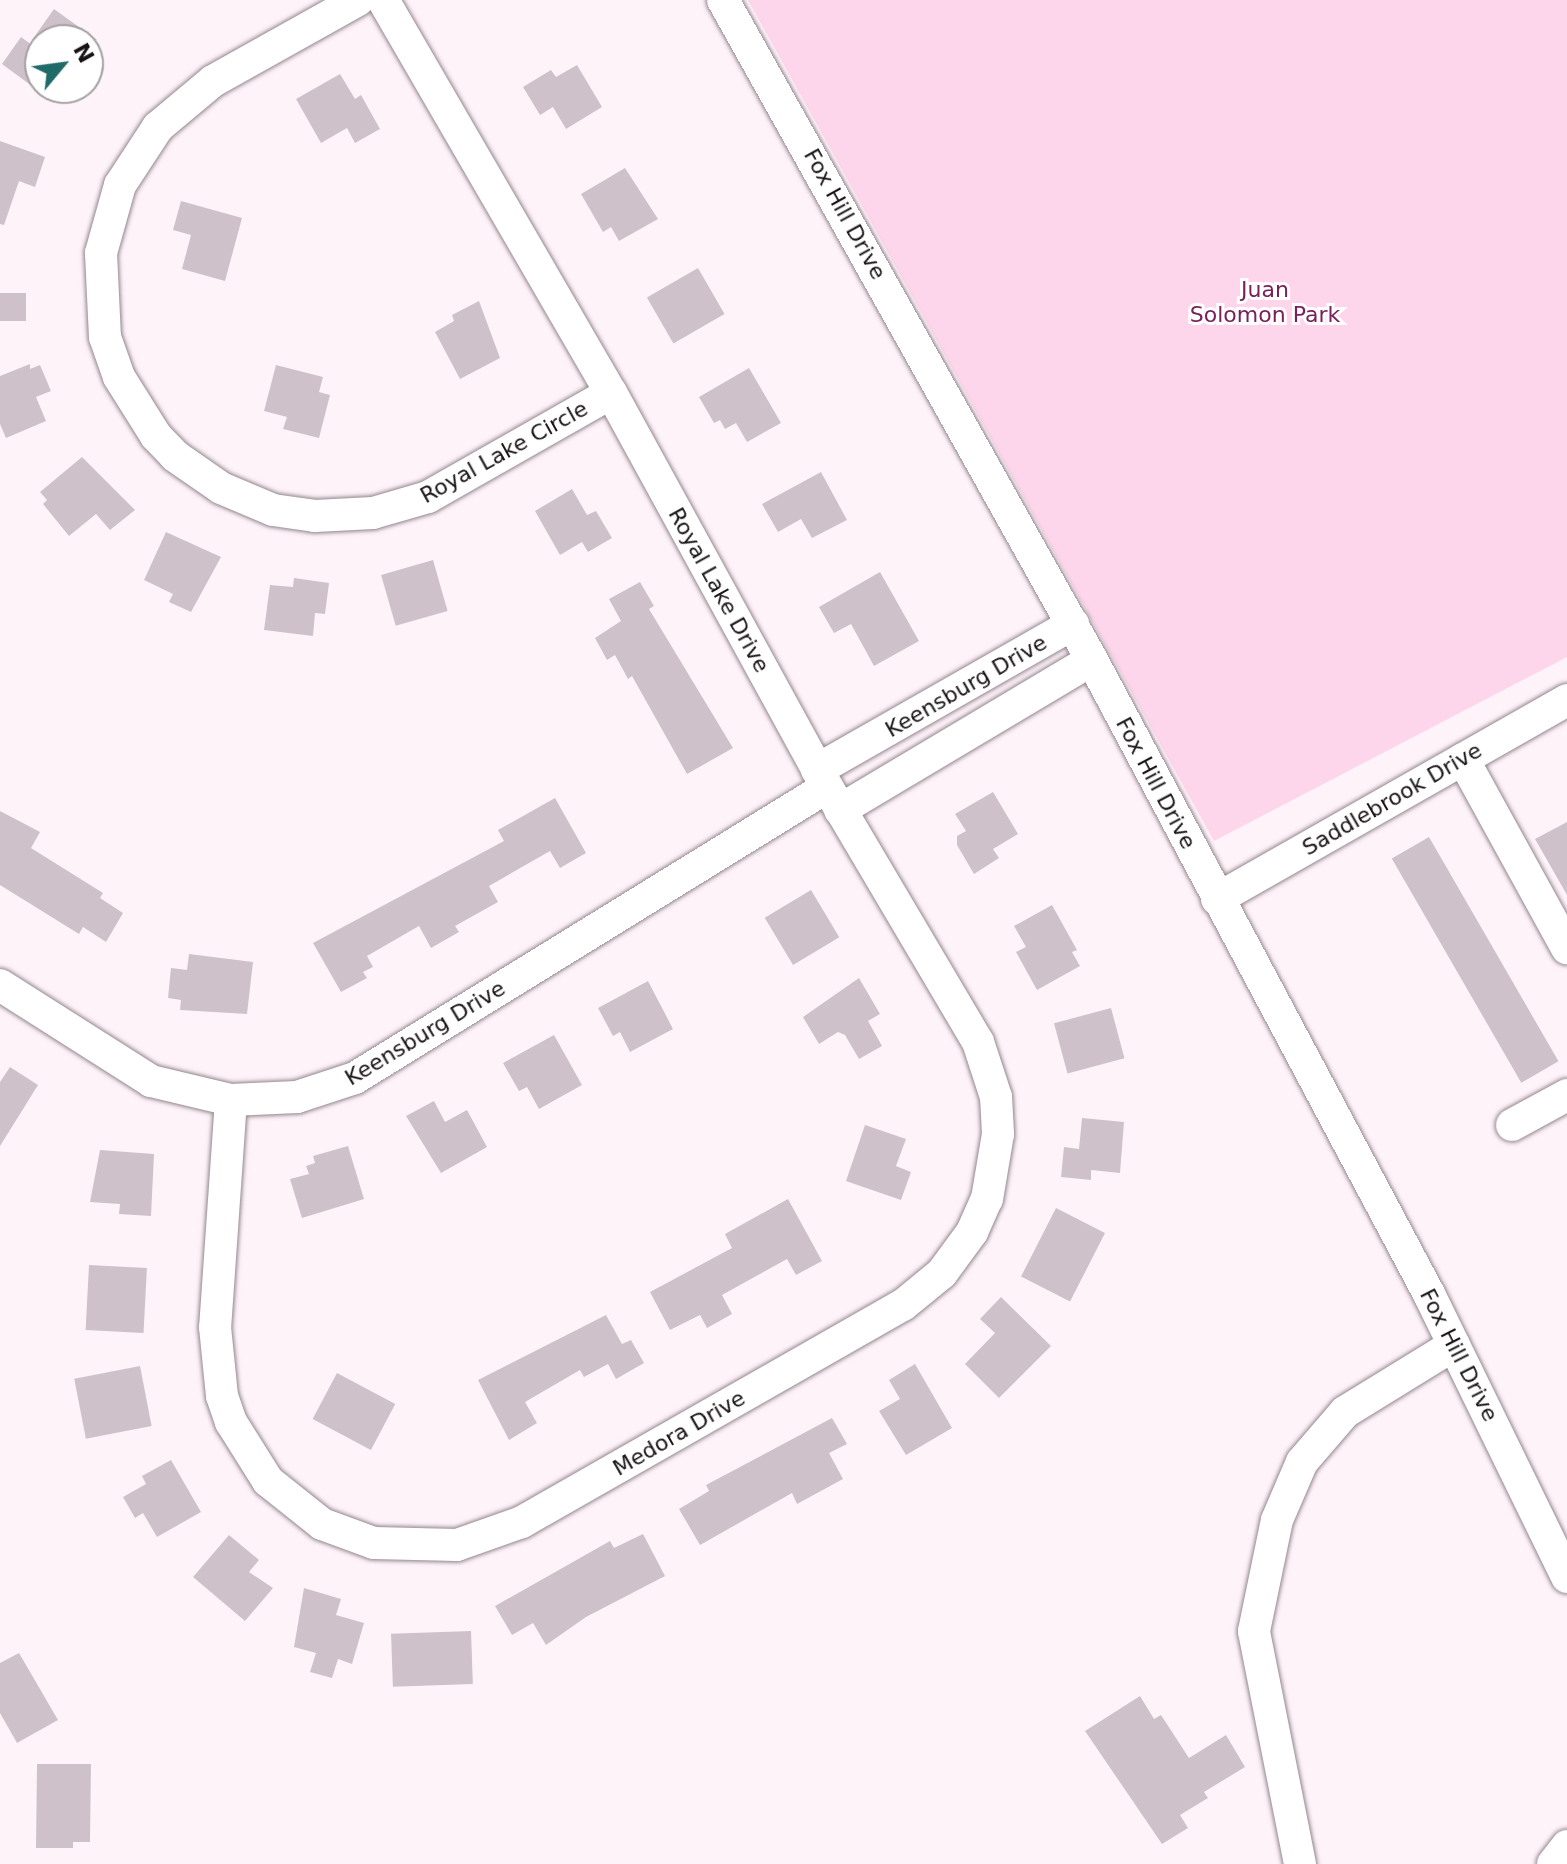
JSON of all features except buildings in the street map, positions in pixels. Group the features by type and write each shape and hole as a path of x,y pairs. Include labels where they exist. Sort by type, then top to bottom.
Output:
{"street":[{"name":"Royal Lake Circle","path":"358,0 200,90 158,127 133,161 103,239 100,309 119,377 139,414 175,456 221,488 287,513 359,516 438,492 611,393 383,0"},
{"name":"Fox Hill Drive","path":"723,0 1073,624 1454,1345 1567,1577"},
{"name":"Royal Lake Drive","path":"611,393 828,789"},
{"name":"Keensburg Drive","path":"0,985 151,1081 231,1100 297,1097 355,1078 828,789 1073,624"},
{"name":"Keensburg Drive","path":"828,789 1092,660"},
{"name":"Saddlebrook Drive","path":"1217,899 1567,700"},
{"path":"1463,759 1567,948"},
{"name":"Medora Drive","path":"231,1100 215,1355 231,1422 251,1459 299,1509 374,1543 457,1545 522,1522 903,1305 942,1273 979,1218 994,1171 998,1134 996,1097 984,1058 828,789"},
{"path":"1512,1125 1567,1095"},
{"path":"1300,1864 1254,1631 1277,1520 1302,1462 1345,1412 1454,1345"},
{"path":"1553,1864 1567,1846"}],"green space":[{"name":"Juan Solomon Park","path":"748,0 1567,0 1567,657 1214,841"}]}
